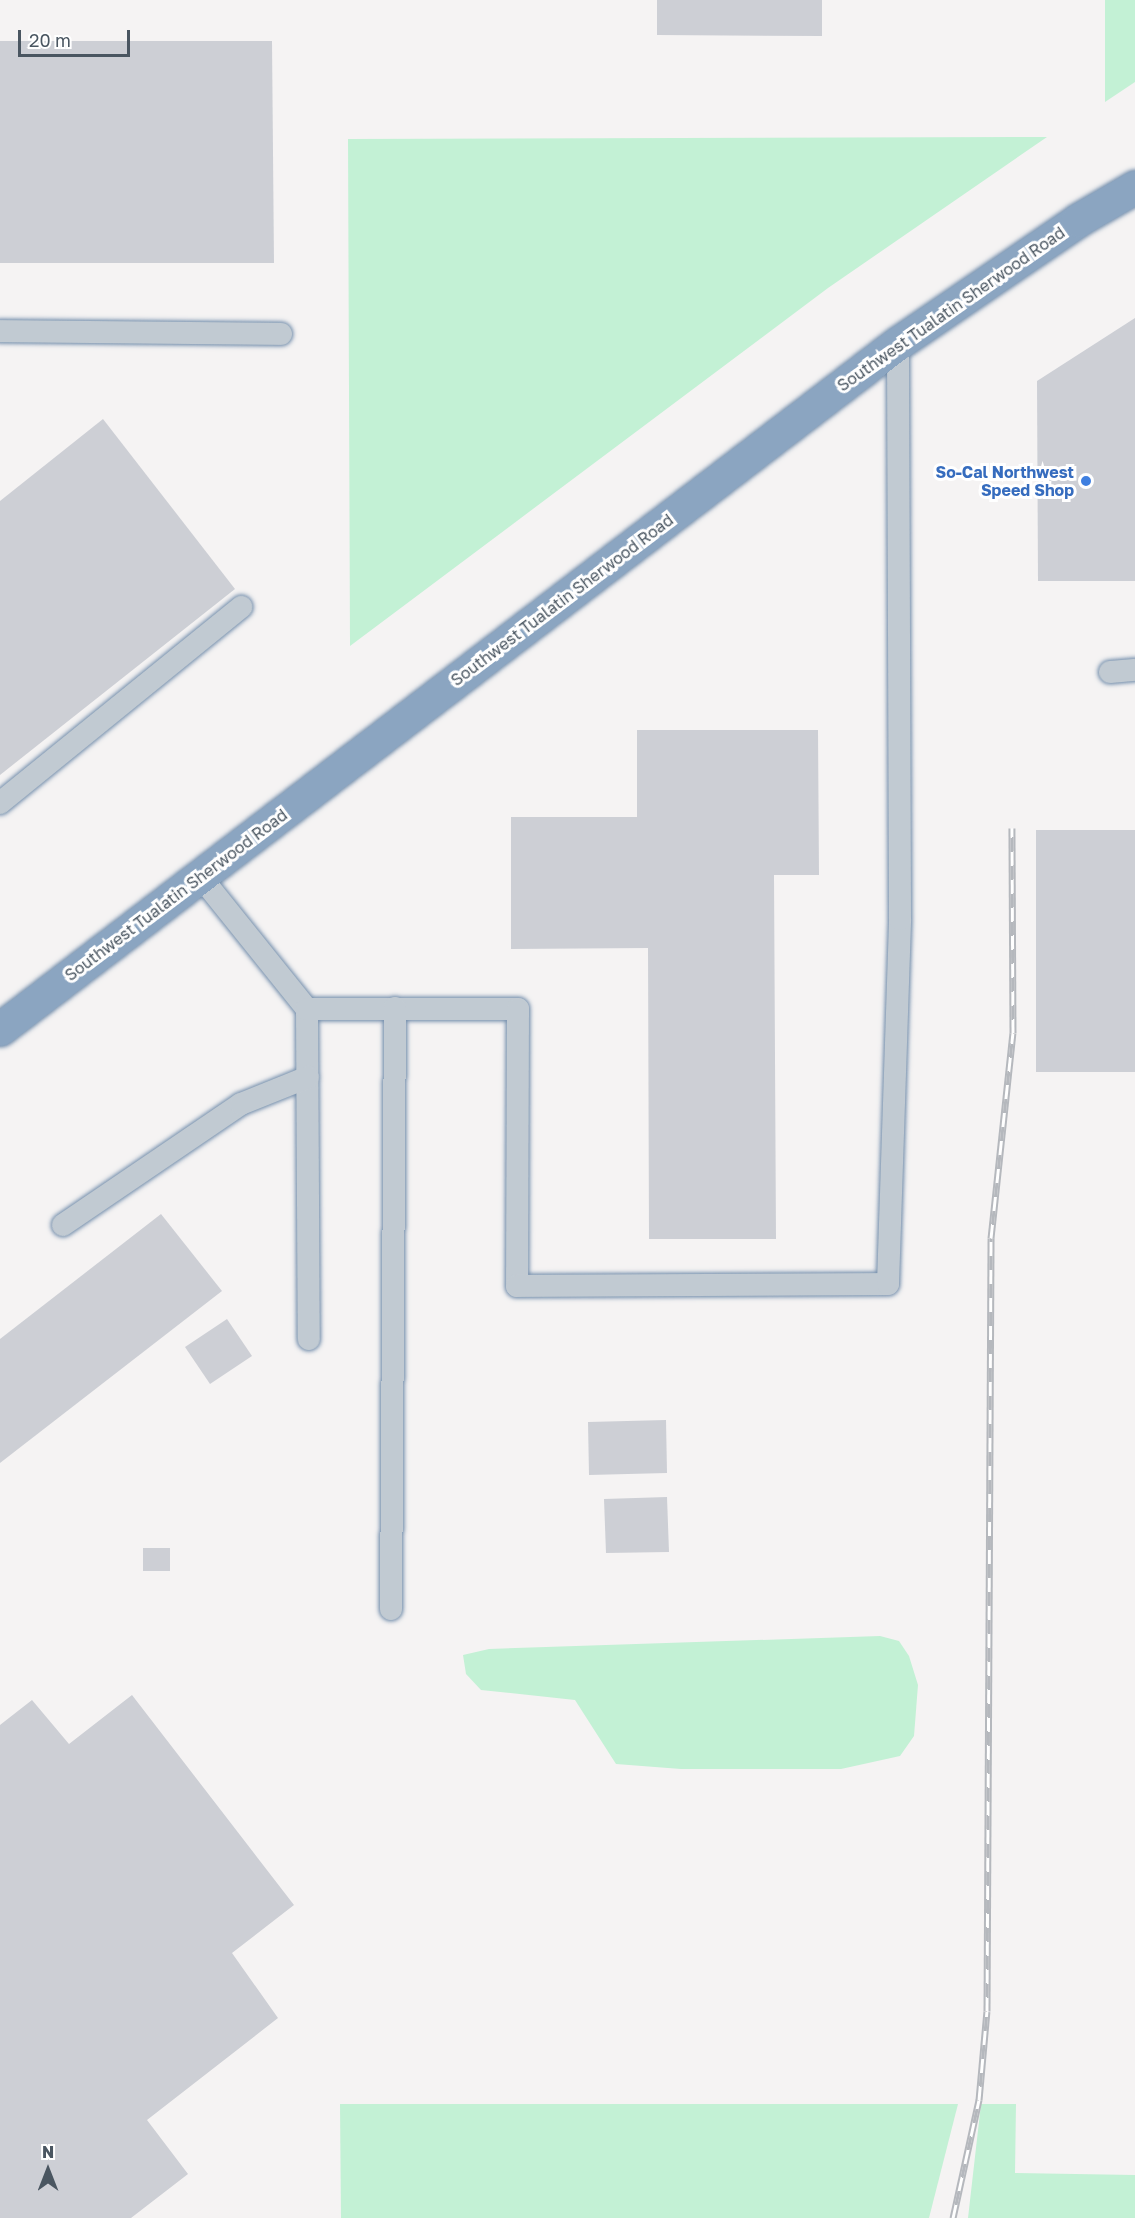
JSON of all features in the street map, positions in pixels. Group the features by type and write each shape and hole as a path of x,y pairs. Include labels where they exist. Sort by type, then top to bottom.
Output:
{"highway":[{"name":"Southwest Tualatin Sherwood Road","path":"0,1029 898,343 1078,220 1135,187"}],"lane":[{"path":"0,332 280,334"},
{"path":"307,1009 518,1009 517,1286 888,1284 900,919 898,343"},
{"path":"0,803 241,607"},
{"path":"1110,672 1135,670"},
{"path":"200,876 307,1009 309,1339"},
{"path":"392,1609 394,1008"},
{"path":"63,1226 241,1104 308,1077"}],"green space":[{"path":"1105,0 1135,0 1135,82 1105,102"},
{"path":"1047,137 828,288 350,646 348,139"},
{"path":"880,1636 899,1641 909,1656 918,1685 914,1736 900,1756 841,1769 681,1769 616,1764 575,1700 481,1690 466,1674 463,1655 489,1649"},
{"path":"340,2104 958,2104 929,2218 341,2218"},
{"path":"981,2104 1016,2104 1015,2173 1135,2175 1135,2218 968,2218"}],"building":[{"path":"657,0 822,0 822,36 657,35"},
{"path":"0,41 272,41 274,263 0,263"},
{"name":"So-Cal Northwest Speed Shop","path":"1135,318 1135,581 1038,581 1037,381"},
{"path":"103,419 235,589 0,775 0,501"},
{"path":"637,730 818,730 819,875 774,875 776,1239 649,1239 648,948 511,949 511,817 637,817"},
{"path":"1036,830 1135,830 1135,1072 1036,1072"},
{"path":"161,1214 222,1291 0,1463 0,1339"},
{"path":"227,1319 252,1356 210,1384 185,1347"},
{"path":"666,1420 667,1473 589,1475 588,1422"},
{"path":"667,1497 669,1552 606,1553 604,1499"},
{"path":"143,1548 170,1548 170,1571 143,1571"},
{"path":"132,1695 294,1905 232,1953 278,2018 147,2120 188,2174 131,2218 0,2218 0,1725 32,1700 69,1744"}],"railway":[{"path":"953,2218 979,2100 987,2011 991,1238 1013,1033 1012,828"}],"place":[{"name":"So-Cal Northwest Speed Shop","path":"1086,481"}]}
